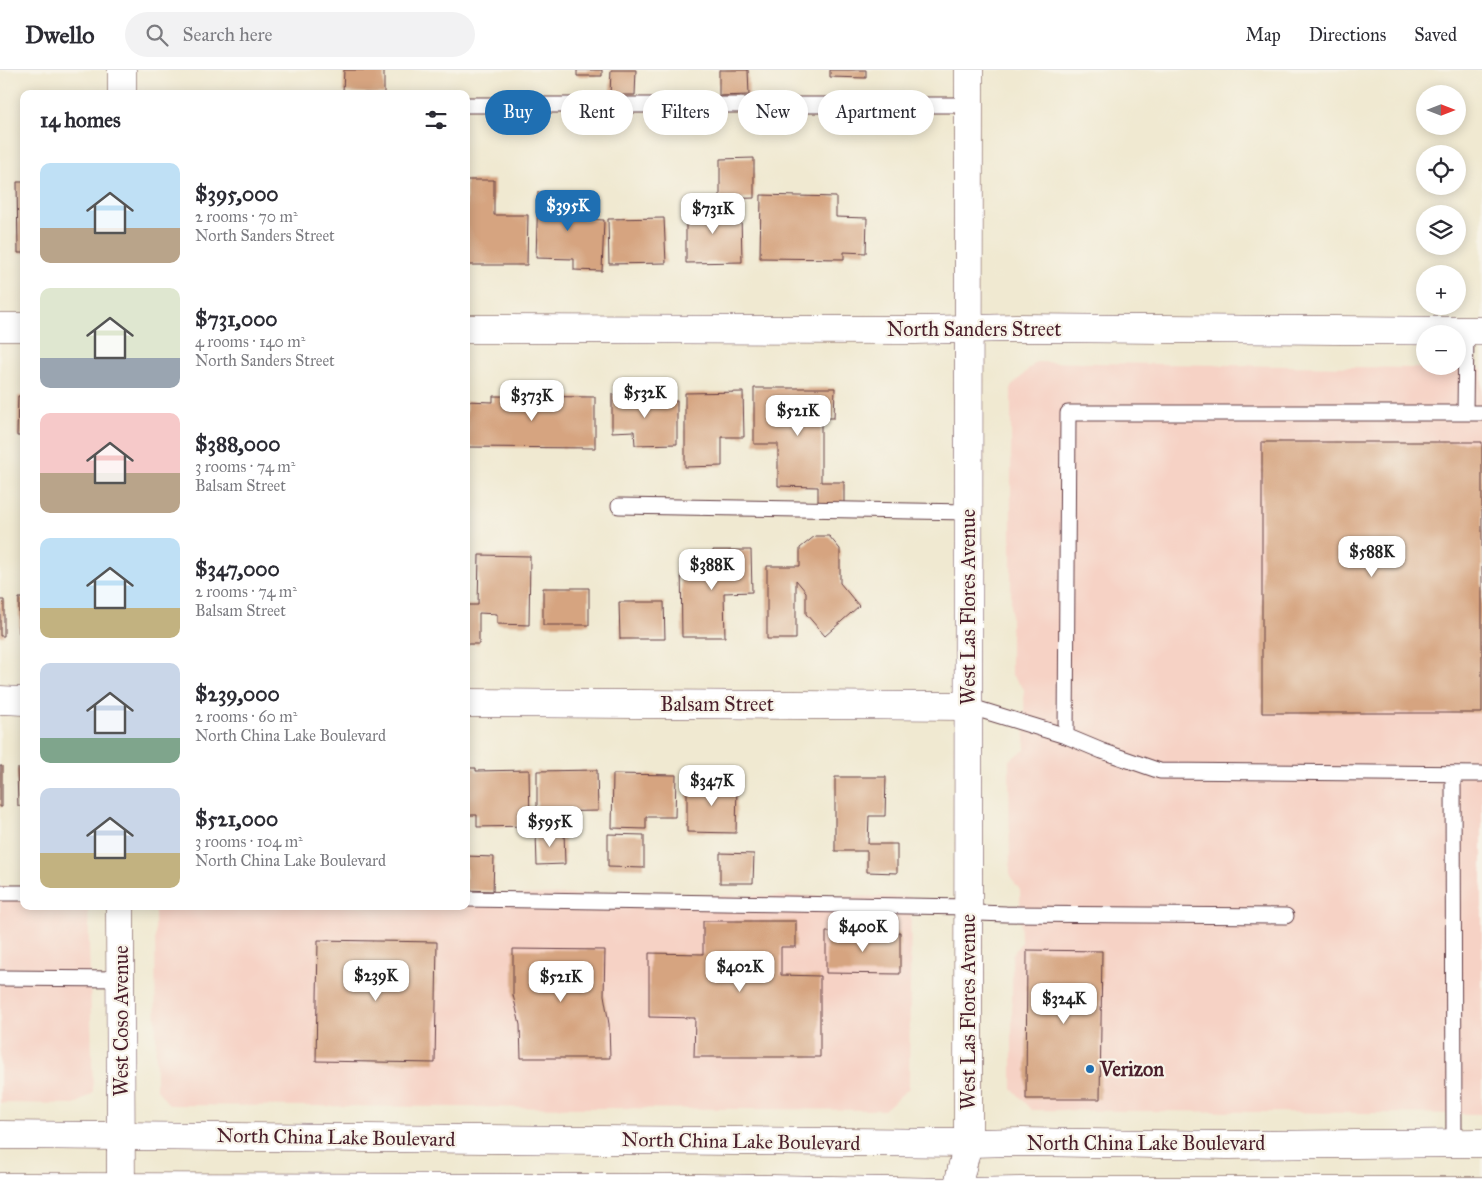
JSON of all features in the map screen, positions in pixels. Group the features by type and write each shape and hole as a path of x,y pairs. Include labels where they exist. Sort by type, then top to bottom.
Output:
{"main road":[{"path":"122,70 122,90"},
{"name":"West Las Flores Avenue","path":"956,1193 968,1143 969,70"},
{"path":"0,327 20,327"},
{"name":"North Sanders Street","path":"470,329 915,330 969,328 1474,331"},
{"path":"0,700 20,701"},
{"name":"Balsam Street","path":"470,703 968,706"},
{"name":"West Coso Avenue","path":"120,910 121,1190"},
{"name":"North China Lake Boulevard","path":"0,1134 968,1143 1482,1143"},
{"path":"0,1187 121,1190 704,1188 956,1193 1019,1191 1482,1191"}],"lane":[{"path":"470,105 969,105"},
{"path":"1465,413 1474,331"},
{"path":"1066,736 1068,413 1482,413"},
{"path":"619,506 968,512"},
{"path":"968,706 1066,736 1160,771 1482,774"},
{"path":"1453,774 1454,1143"},
{"path":"0,893 20,893"},
{"path":"470,899 968,907 979,913 1006,914 1286,916"},
{"path":"0,978 121,979"}],"shaded area":[{"path":"1036,362 1416,368 1416,375 1466,375 1466,369 1482,369 1482,1114 1032,1110 1012,1088 1012,955 1021,943 1020,890 1010,876 1009,760 1025,750 1024,689 1011,674 1011,387"},
{"path":"0,887 20,888 20,910 88,910 93,1093 76,1104 0,1103"},
{"path":"470,894 911,897 909,1088 884,1110 169,1105 156,1088 155,910 470,910"}],"building":[{"path":"344,70 384,70 384,90 343,90"},
{"path":"577,70 602,70 602,76 577,76"},
{"path":"611,70 636,70 635,95 633,95 633,90 610,90"},
{"path":"719,70 748,70 749,90 738,90 738,95 728,96 728,90 719,90"},
{"path":"830,70 866,70 866,78 830,77"},
{"path":"754,158 754,198 720,199 720,159"},
{"path":"470,180 494,180 494,215 528,215 527,265 470,265"},
{"path":"17,182 20,182 20,253 18,253"},
{"path":"538,192 582,193 581,219 604,220 602,271 574,270 574,259 536,258"},
{"path":"761,195 836,197 836,217 867,218 866,253 844,252 844,259 760,258"},
{"path":"686,204 718,204 718,214 741,213 742,262 686,263"},
{"path":"664,218 666,263 609,264 608,219"},
{"path":"754,388 835,388 834,418 821,418 821,482 844,482 844,511 818,511 818,487 778,486 778,444 754,444"},
{"path":"743,392 744,437 722,437 722,466 685,467 685,393"},
{"path":"648,394 648,402 677,401 677,444 635,445 634,431 612,432 612,395"},
{"path":"18,396 20,396 20,436 17,436"},
{"path":"493,396 595,397 595,448 470,447 470,401 493,402"},
{"path":"1262,442 1482,442 1482,713 1262,713"},
{"path":"815,536 829,536 840,549 840,583 859,606 825,636 806,614 806,592 796,580 796,639 767,639 767,566 800,566 800,548"},
{"path":"713,550 751,550 752,592 724,593 725,637 682,637 681,563 713,563"},
{"path":"479,555 530,556 529,625 497,624 497,614 479,613 479,644 470,644 470,605 478,605"},
{"path":"543,588 589,588 589,625 543,625"},
{"path":"19,598 20,598 20,633"},
{"path":"0,600 4,600 4,636 0,636"},
{"path":"619,602 664,602 665,639 620,639"},
{"path":"0,766 2,766 2,807 0,807"},
{"path":"470,768 476,768 476,771 529,770 530,826 477,827 477,815 470,815"},
{"path":"17,769 20,769 20,806 18,806"},
{"path":"597,770 598,811 537,812 537,771"},
{"path":"613,774 676,775 675,817 646,817 646,829 612,828"},
{"path":"835,777 886,777 885,816 869,816 868,844 897,844 897,873 867,872 867,851 835,851"},
{"path":"687,782 737,783 736,833 687,832"},
{"path":"564,832 565,864 537,865 536,833"},
{"path":"608,834 644,835 644,868 608,867"},
{"path":"720,853 754,854 753,883 720,883"},
{"path":"470,856 494,857 493,891 470,890"},
{"path":"703,921 796,921 796,947 781,947 781,975 820,976 820,1057 694,1057 695,1018 649,1017 649,953 703,954"},
{"path":"826,932 900,932 900,974 826,973"},
{"path":"318,940 437,942 435,1063 316,1061"},
{"path":"513,949 605,950 604,995 609,1024 610,1058 521,1058 520,1025 513,995"},
{"path":"1027,950 1102,951 1100,1099 1026,1099"}],"place":[{"name":"Verizon","path":"1090,1069"}]}
